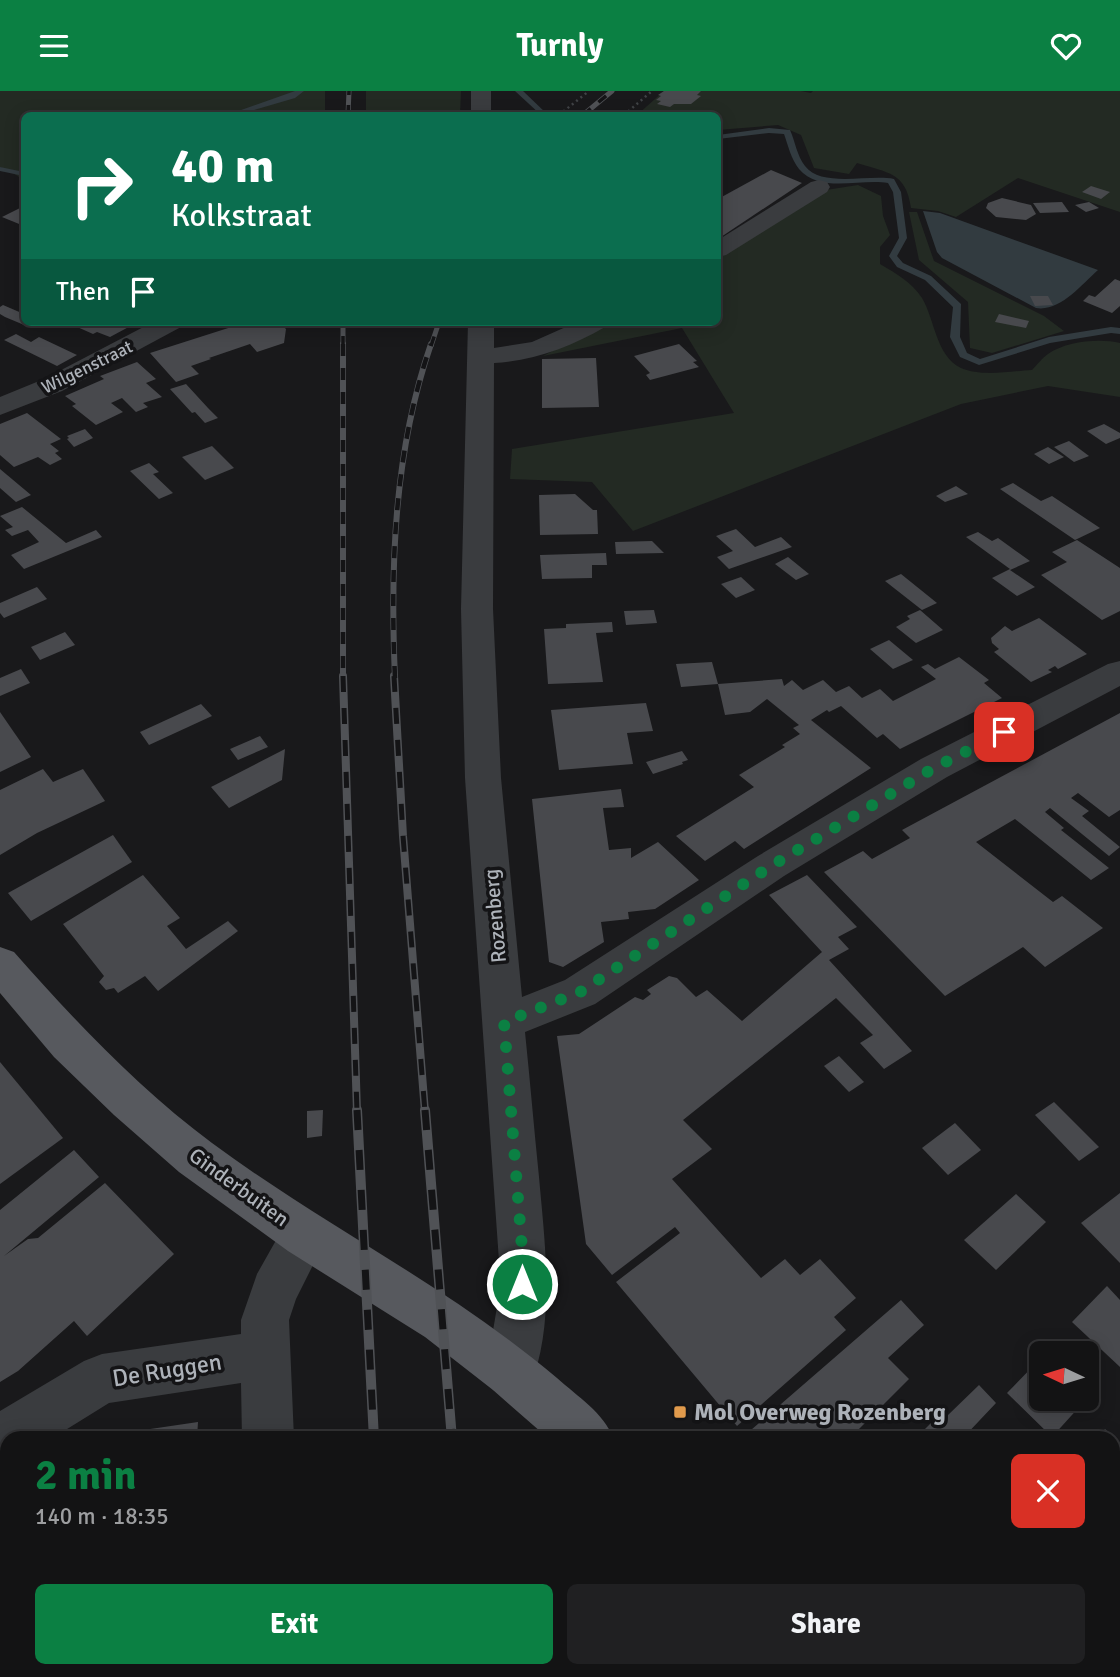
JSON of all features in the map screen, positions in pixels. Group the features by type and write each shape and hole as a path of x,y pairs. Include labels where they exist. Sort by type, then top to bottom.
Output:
{"main road":[{"name":"Ginderbuiten","path":"0,964 69,1044 129,1101 195,1157 305,1235 442,1321 510,1372"},
{"path":"510,1372 580,1431"}],"street":[{"path":"481,91 481,112"},
{"path":"721,248 818,187"},
{"name":"Wilgenstraat","path":"0,407 53,385 164,326"},
{"name":"Rozenberg","path":"481,326 477,622 483,778 523,1261 521,1307 510,1372"},
{"path":"481,356 535,351 560,342 589,326"},
{"path":"504,1022 580,992 771,866 934,768 1120,672"},
{"path":"268,1431 265,1319 274,1291 305,1235"},
{"name":"De Ruggen","path":"15,1431 102,1379 266,1355"}],"path":[{"path":"563,112 590,91"},
{"path":"628,112 652,91"}],"shaded area":[{"path":"0,91 325,91 325,112 21,112 21,180 0,167"},
{"path":"366,91 461,91 460,112 366,112"},
{"path":"664,91 1120,91 1120,212 1018,178 956,217 938,211 911,208 905,187 894,176 857,163 849,174 814,168 801,135 778,125 721,130 721,112 640,112"},
{"path":"858,185 881,196 883,216 890,235 880,247 880,264 918,292 946,355 961,368 996,373 1032,370 1055,350 1073,343 1120,343 1120,397 1048,386 961,404 633,531 592,482 510,479 512,449 734,413 682,328 543,356 599,326 721,326 721,256 826,190"},
{"path":"923,211 940,213 1098,270 1062,302 1036,308 942,258 937,252"},
{"path":"909,212 917,212 934,261 1044,316 1064,331 992,353 970,348 968,302 919,260"}],"building":[{"path":"664,91 701,91 697,95 701,96 691,104 674,104 670,107 657,104 661,101 656,100 661,96 658,95"},
{"path":"771,170 802,183 721,237 721,197"},
{"path":"1091,186 1110,192 1101,199 1082,192"},
{"path":"1002,198 1031,205 1036,214 1026,220 996,217 986,208 988,203"},
{"path":"1062,202 1069,212 1040,213 1033,203"},
{"path":"1089,202 1099,208 1086,212 1075,205"},
{"path":"21,208 21,225 2,217"},
{"path":"1115,279 1120,281 1120,306 1112,313 1083,301 1089,295 1095,297"},
{"path":"1030,296 1048,296 1053,305 1035,306"},
{"path":"3,305 21,313 21,324 0,314 0,307"},
{"path":"999,314 1029,321 1026,328 995,322"},
{"path":"75,326 131,326 110,337 97,332 93,334"},
{"path":"234,326 283,326 286,329 284,343 257,352 250,344 209,358 211,359 191,366 199,374 176,382 150,353"},
{"path":"16,334 31,342 39,337 77,355 57,366 4,340"},
{"path":"679,344 697,361 693,362 699,367 650,380 646,375 650,373 634,356"},
{"path":"596,358 599,407 542,408 542,359"},
{"path":"137,362 156,379 146,383 162,397 143,403 148,407 136,412 122,398 111,403 123,412 96,425 72,406 76,404 65,396 104,379 100,376"},
{"path":"186,384 218,418 205,423 170,389"},
{"path":"27,413 61,439 50,444 59,451 55,453 62,459 50,465 38,457 14,467 0,455 0,424"},
{"path":"1104,424 1120,433 1120,438 1106,444 1087,431"},
{"path":"85,429 93,438 74,447 67,436"},
{"path":"1069,441 1089,456 1074,462 1054,447"},
{"path":"212,446 234,468 205,480 182,457"},
{"path":"1048,447 1064,457 1049,464 1034,454"},
{"path":"149,463 159,472 153,474 173,493 159,499 130,471"},
{"path":"0,469 31,495 16,502 0,488"},
{"path":"1013,483 1041,501 1052,496 1100,528 1075,540 1000,489"},
{"path":"956,486 968,494 945,502 936,496"},
{"path":"575,494 593,510 597,510 598,534 540,535 539,495"},
{"path":"22,507 66,543 96,530 102,537 24,569 11,555 39,542 28,530 12,536 5,530 13,527 0,516"},
{"path":"736,529 755,547 781,537 792,547 729,569 717,557 733,551 716,536"},
{"path":"978,532 992,541 998,538 1030,561 1010,570 1035,587 1017,596 992,578 1010,569 966,537"},
{"path":"1077,540 1120,568 1120,611 1102,620 1041,575 1067,562 1052,552"},
{"path":"652,541 664,553 616,554 615,542"},
{"path":"606,553 607,565 592,565 592,578 542,579 540,555"},
{"path":"788,557 809,574 796,580 775,564"},
{"path":"901,574 937,603 922,610 885,581"},
{"path":"741,577 755,590 736,598 721,584"},
{"path":"37,587 47,599 4,618 0,613 0,603"},
{"path":"654,610 657,623 626,625 624,611"},
{"path":"920,610 943,630 916,643 896,627 910,619 907,616"},
{"path":"1039,618 1087,654 1058,669 1055,666 1048,670 1052,672 1031,682 994,652 999,649 992,643 991,638 1005,626 1012,631"},
{"path":"612,622 613,632 596,633 603,682 548,684 544,629 566,628 566,624"},
{"path":"65,632 75,645 40,660 31,647"},
{"path":"889,640 913,660 893,669 870,649"},
{"path":"959,657 989,680 984,683 1002,698 900,749 883,734 877,738 841,706 829,712 827,710 811,720 871,768 744,849 735,841 705,861 676,836 754,787 739,775 785,747 782,745 800,734 793,728 799,725 767,699 750,712 725,715 718,684 782,679 784,686 792,680 803,690 823,680 836,692 849,686 862,698 880,689 893,701 936,679 921,667 928,664 935,669"},
{"path":"712,662 718,684 681,687 676,664"},
{"path":"21,669 30,683 0,696 0,678"},
{"path":"646,703 653,731 627,733 633,764 559,770 551,710"},
{"path":"201,704 212,716 149,745 140,732"},
{"path":"0,712 31,757 0,772"},
{"path":"1120,713 1120,810 1109,817 1078,793 1071,798 1089,811 1082,816 1120,847 1109,856 1050,808 1045,812 1064,828 1061,830 1109,868 1091,880 1015,819 976,842 1053,902 1062,896 1103,928 1045,967 1023,947 945,996 824,872 863,851 872,859 910,838 902,830"},
{"path":"260,736 268,747 238,760 230,749"},
{"path":"285,749 282,780 229,808 211,787"},
{"path":"682,751 688,760 682,762 683,764 653,774 646,762"},
{"path":"43,769 53,782 83,769 105,801 37,833 0,855 0,790"},
{"path":"621,789 624,807 603,808 609,850 631,848 631,858 658,842 699,880 655,909 628,912 629,919 601,922 604,942 563,967 549,962 532,799"},
{"path":"113,835 132,862 31,921 8,893"},
{"path":"143,875 180,918 167,926 186,949 228,921 238,931 158,991 145,976 118,993 114,988 106,990 99,982 104,976 63,924"},
{"path":"807,875 857,927 838,937 849,949 829,960 912,1051 884,1069 860,1043 873,1035 836,998 683,1120 712,1149 672,1179 761,1278 785,1259 800,1275 820,1259 856,1298 834,1317 846,1330 737,1426 616,1282 680,1233 675,1227 612,1275 586,1244 557,1036 579,1034 635,997 643,1000 651,994 647,990 669,976 677,978 696,997 707,990 742,1021 822,952 769,895"},
{"path":"839,1056 864,1082 849,1092 824,1066"},
{"path":"0,1062 63,1138 0,1184"},
{"path":"1054,1102 1099,1147 1079,1161 1035,1115"},
{"path":"323,1110 322,1136 307,1138 307,1111"},
{"path":"955,1123 981,1150 948,1175 922,1148"},
{"path":"74,1150 99,1177 4,1256 28,1239 38,1238 105,1183 174,1254 87,1336 74,1321 18,1371 0,1382 0,1210"},
{"path":"1120,1193 1120,1263 1081,1223"},
{"path":"1016,1194 1046,1222 996,1270 964,1240"},
{"path":"1107,1286 1120,1300 1120,1367 1099,1347 1099,1341 1092,1341 1072,1322"},
{"path":"901,1300 924,1325 888,1358 909,1379 857,1431 750,1431"},
{"path":"1029,1370 1029,1411 1076,1411 1057,1431 1046,1431 1007,1393"},
{"path":"979,1385 996,1403 970,1431 923,1431 942,1412 946,1417"},
{"path":"198,1422 197,1431 137,1431"}],"waterway":[{"path":"241,112 300,91"},
{"path":"519,91 542,112"},
{"path":"721,137 769,130 787,132 802,168 810,175 832,181 891,181 897,192 903,238 893,256 900,265 928,278 958,306 955,337 963,355 979,362 1049,340 1111,330 1120,331"},
{"path":"0,169 21,173"}],"railway":[{"path":"348,112 349,91"},
{"path":"587,112 612,91"},
{"path":"343,326 343,676"},
{"path":"431,346 438,326"},
{"path":"395,678 393,594 397,509 409,426 431,344"},
{"path":"343,676 357,1112"},
{"path":"394,676 403,836 425,1112"},
{"path":"357,1110 374,1431"},
{"path":"425,1110 451,1431"}],"place":[{"name":"Mol Overweg Rozenberg","path":"680,1412"}],"route":[{"path":"522,1284 523,1261 504,1022 580,992 771,866 934,768 1004,732"}]}
